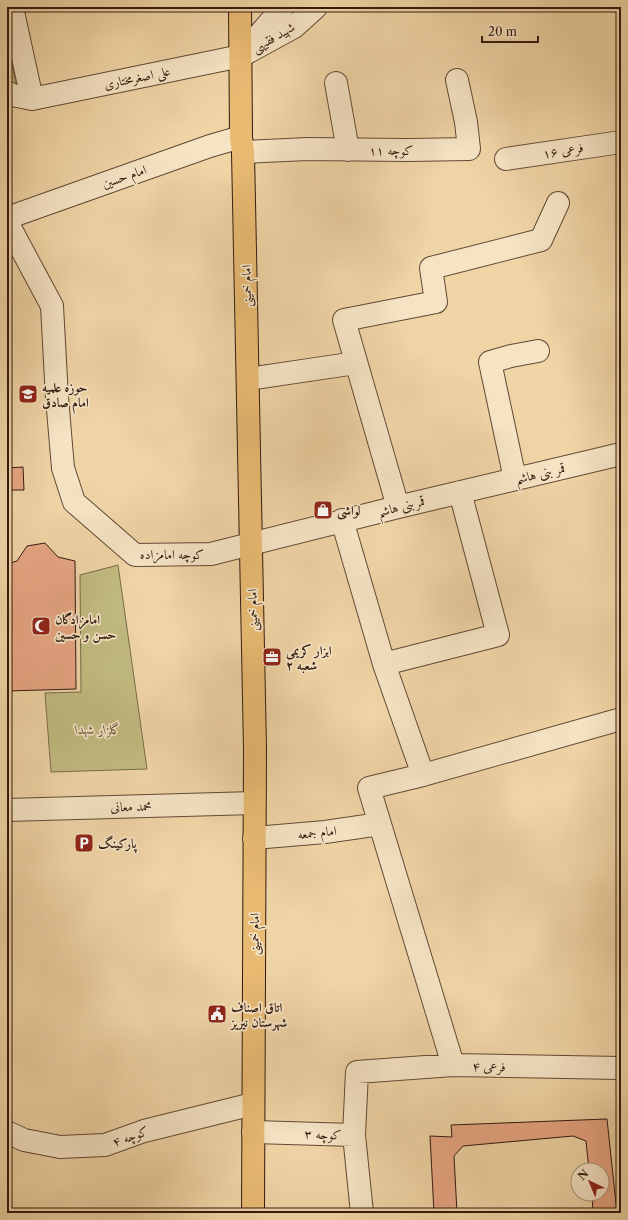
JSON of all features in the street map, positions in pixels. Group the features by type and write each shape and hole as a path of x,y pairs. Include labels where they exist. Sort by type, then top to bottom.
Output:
{"main road":[{"name":"امام خمینی","path":"240,7 255,740 253,1213"}],"street":[{"path":"7,92 12,95 32,99 12,7"},
{"name":"شهید فقیهی","path":"241,56 283,7"},
{"name":"شهید فقیهی","path":"241,56 294,26 316,7"},
{"name":"علی اصغرمختاری","path":"32,99 241,56"},
{"name":"کوچه ۱۱","path":"242,144 308,149 348,150 469,149 466,122 457,80"},
{"path":"336,83 348,150"},
{"name":"فرعی ۱۶","path":"506,159 621,142"},
{"name":"امام حسین","path":"7,218 202,149 242,144"},
{"path":"398,506 344,320 436,302 431,268 541,240 558,203"},
{"name":"کوچه امامزاده","path":"7,222 52,306 57,398 63,468 74,502 135,555 211,554 342,520"},
{"path":"515,479 490,362 538,351"},
{"path":"248,379 356,363"},
{"name":"قمر بنی هاشم","path":"460,492 621,454"},
{"path":"384,664 498,635 460,492"},
{"name":"قمربنی هاشم","path":"342,520 460,492"},
{"path":"342,520 384,664 423,775"},
{"path":"453,1065 369,788 423,775 621,719"},
{"name":"محمد معانی","path":"7,810 254,803"},
{"name":"امام جمعه","path":"254,838 324,832 380,824"},
{"name":"فرعی ۴","path":"357,1072 453,1065 621,1068"},
{"name":"کوچه ۳","path":"253,1132 354,1135 357,1072"},
{"name":"کوچه ۴","path":"7,1132 24,1140 60,1147 105,1145 144,1131 253,1104"},
{"path":"354,1135 362,1213"}],"green space":[{"path":"7,40 16,84 7,79"},
{"name":"گلزار شهدا","path":"118,565 147,769 51,772 45,693 81,692 80,575"}],"building":[{"path":"23,467 24,490 7,490 7,468"},
{"name":"امامزادگان حسن و حسین","path":"45,543 58,557 75,561 76,689 7,691 7,564 17,561 27,546"},
{"path":"607,1119 617,1213 593,1213 592,1202 610,1202 610,1162 588,1162 586,1141 573,1136 463,1146 454,1156 457,1213 434,1213 430,1136 452,1137 451,1125"}],"place":[{"name":"حوزه علمیه امام صادق","path":"28,394"},
{"name":"لواشی","path":"323,510"},
{"name":"امامزادگان حسن و حسین","path":"41,626"},
{"name":"ابزار کریمی شعبه ۲","path":"272,657"},
{"name":"پارکینگ","path":"84,843"},
{"name":"اتاق اصناف شهرستان نیریز","path":"217,1014"}]}
